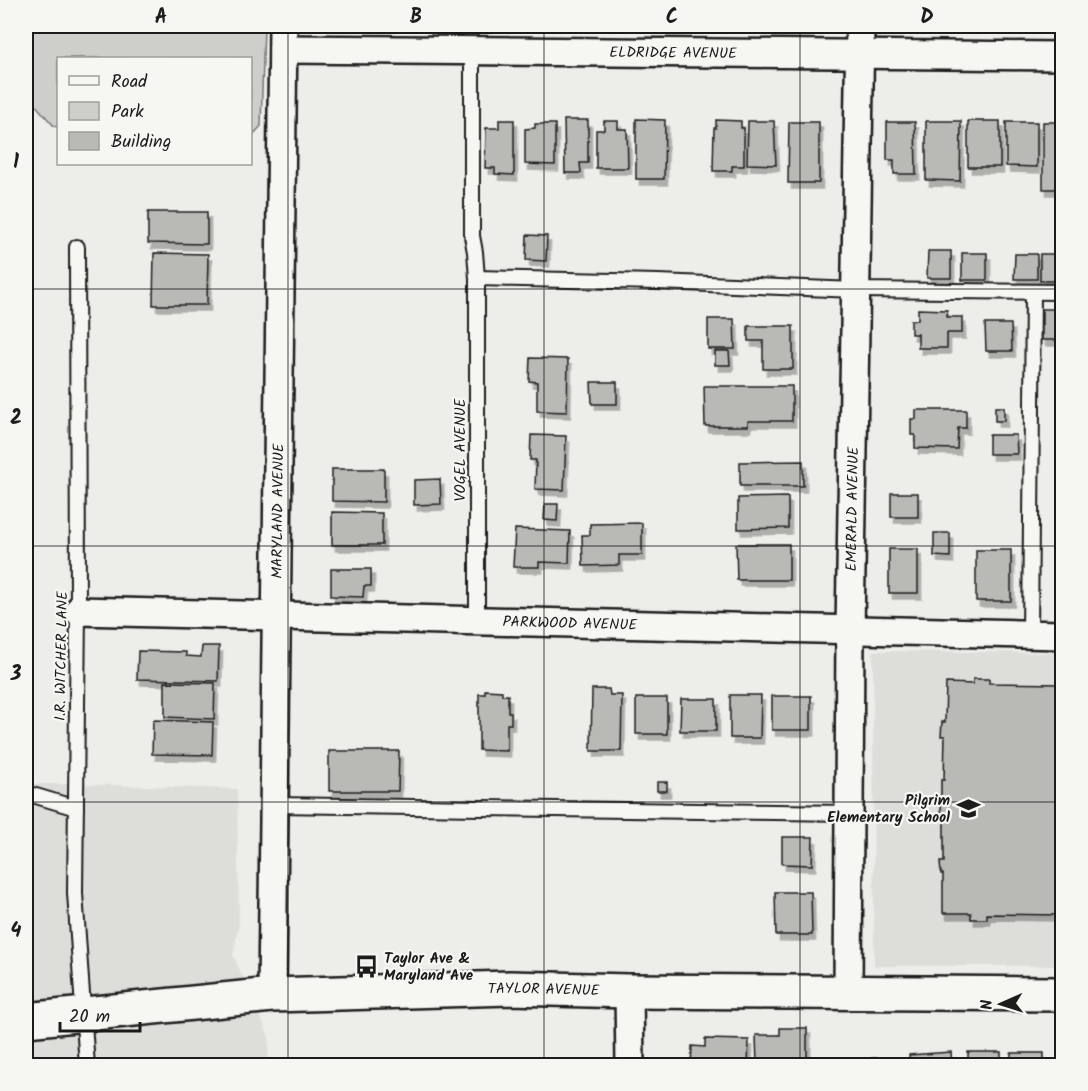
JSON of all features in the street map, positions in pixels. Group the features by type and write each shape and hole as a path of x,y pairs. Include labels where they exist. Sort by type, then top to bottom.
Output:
{"main road":[{"name":"TAYLOR AVENUE","path":"26,1020 272,995 510,988 1062,994"}],"street":[{"name":"EMERALD AVENUE","path":"848,992 850,630 860,26"},
{"name":"ELDRIDGE AVENUE","path":"283,37 472,51 1062,56"},
{"name":"MARYLAND AVENUE","path":"272,995 283,37"},
{"name":"PARKWOOD AVENUE","path":"78,611 1062,635"},
{"path":"629,991 630,1065"}],"lane":[{"name":"VOGEL AVENUE","path":"472,51 472,236 477,278 477,622"},
{"name":"I.R. WITCHER LANE","path":"77,247 78,611 75,892 87,1065"},
{"path":"477,278 856,290 1062,292"},
{"path":"1030,635 1033,292"},
{"path":"26,793 75,808"},
{"path":"274,805 849,813"}],"shaded area":[{"name":"Pilgrim Elementary School","path":"873,651 1062,653 1062,966 874,966"},
{"path":"26,784 237,789 239,924 233,955 269,1037 268,1065 26,1065"}],"green space":[{"path":"26,26 264,26 261,126 252,136 252,57 57,57 57,127 26,94"}],"building":[{"path":"636,119 665,120 664,179 636,179"},
{"path":"499,120 514,120 514,175 495,174 495,168 485,168 486,128 499,128"},
{"path":"564,120 588,120 588,163 580,163 581,173 565,173"},
{"path":"716,120 741,121 741,128 744,128 744,166 732,166 732,171 713,171"},
{"path":"604,121 618,121 618,129 627,129 628,168 596,168 596,130 604,130"},
{"path":"748,121 774,121 776,165 747,164"},
{"path":"926,121 961,121 960,181 926,180"},
{"path":"968,121 1000,121 1000,167 968,167"},
{"path":"789,122 819,122 819,183 788,183"},
{"path":"887,122 915,122 916,174 894,174 894,160 887,160"},
{"path":"1006,122 1037,122 1037,167 1006,166"},
{"path":"1043,122 1062,122 1062,189 1043,189"},
{"path":"535,124 555,124 555,165 525,164 525,129 535,128"},
{"path":"148,212 207,212 207,244 148,243"},
{"path":"527,235 547,236 546,261 526,260"},
{"path":"928,251 951,251 951,278 927,278"},
{"path":"154,253 208,254 207,305 153,305"},
{"path":"962,253 987,253 987,280 962,280"},
{"path":"1015,254 1037,254 1037,279 1014,279"},
{"path":"1040,254 1062,254 1062,281 1040,281"},
{"path":"918,309 947,310 947,317 962,317 962,333 947,333 947,348 918,348 918,334 911,334 911,320 918,320"},
{"path":"1042,309 1062,309 1062,340 1042,340"},
{"path":"708,319 734,319 735,349 708,349"},
{"path":"985,324 1011,324 1012,351 986,351"},
{"path":"748,326 793,326 793,369 763,369 763,341 748,341"},
{"path":"715,351 729,351 730,365 715,365"},
{"path":"530,358 568,359 567,412 537,411 537,382 529,381"},
{"path":"591,382 617,382 617,404 592,404"},
{"path":"704,386 792,386 792,421 748,421 748,426 705,426"},
{"path":"995,407 1004,407 1004,421 995,421"},
{"path":"916,410 966,410 966,428 958,428 957,449 915,448 915,435 911,435 911,419 916,419"},
{"path":"531,435 566,436 564,490 535,489 536,460 530,460"},
{"path":"989,435 1016,435 1017,454 989,454"},
{"path":"803,461 803,486 740,486 740,462"},
{"path":"332,469 384,469 384,502 332,501"},
{"path":"440,479 441,504 414,505 414,480"},
{"path":"891,493 918,493 918,517 891,517"},
{"path":"788,497 788,528 738,529 738,498"},
{"path":"545,504 558,504 557,521 544,520"},
{"path":"332,512 382,513 382,545 332,545"},
{"path":"642,523 642,555 619,555 619,565 583,566 582,535 590,535 590,524"},
{"path":"515,529 570,531 569,563 539,562 539,567 513,567"},
{"path":"934,533 950,533 950,557 934,556"},
{"path":"736,544 789,544 789,580 737,580"},
{"path":"889,549 918,549 918,593 889,593"},
{"path":"976,550 1011,550 1011,601 976,601"},
{"path":"331,569 371,569 371,586 364,586 363,597 331,596"},
{"path":"202,646 219,646 218,681 137,679 138,651 186,652 186,656 201,657"},
{"path":"973,679 989,679 989,683 1062,684 1062,915 987,914 987,919 971,919 971,913 943,913 943,874 941,874 940,862 944,862 941,780 944,780 945,736 941,736 942,722 945,722 946,683 973,684"},
{"path":"165,682 215,683 214,719 165,717"},
{"path":"592,689 609,689 610,695 622,695 621,751 591,751"},
{"path":"485,690 502,691 502,695 508,695 511,724 507,724 507,751 479,750 479,694 485,694"},
{"path":"730,695 761,695 760,738 730,738"},
{"path":"772,696 811,696 811,730 772,730"},
{"path":"636,698 667,698 667,734 636,734"},
{"path":"681,699 716,699 716,731 680,731"},
{"path":"153,720 213,722 212,755 152,754"},
{"path":"329,751 399,751 398,791 329,791"},
{"path":"657,782 667,782 667,791 657,791"},
{"path":"782,837 813,837 812,865 782,864"},
{"path":"775,892 811,892 812,935 776,935"},
{"path":"780,1028 807,1028 807,1066 757,1066 756,1035 780,1035"},
{"path":"705,1039 749,1040 748,1066 691,1066 692,1046 705,1047"},
{"path":"951,1052 952,1066 910,1066 909,1055"},
{"path":"968,1052 1001,1052 1001,1066 968,1066"},
{"path":"1011,1053 1044,1053 1044,1066 1011,1066"},
{"path":"872,1058 898,1058 899,1066 872,1066"}],"place":[{"name":"Pilgrim Elementary School","path":"968,809"},
{"name":"Taylor Ave & Maryland Ave","path":"366,967"}]}
